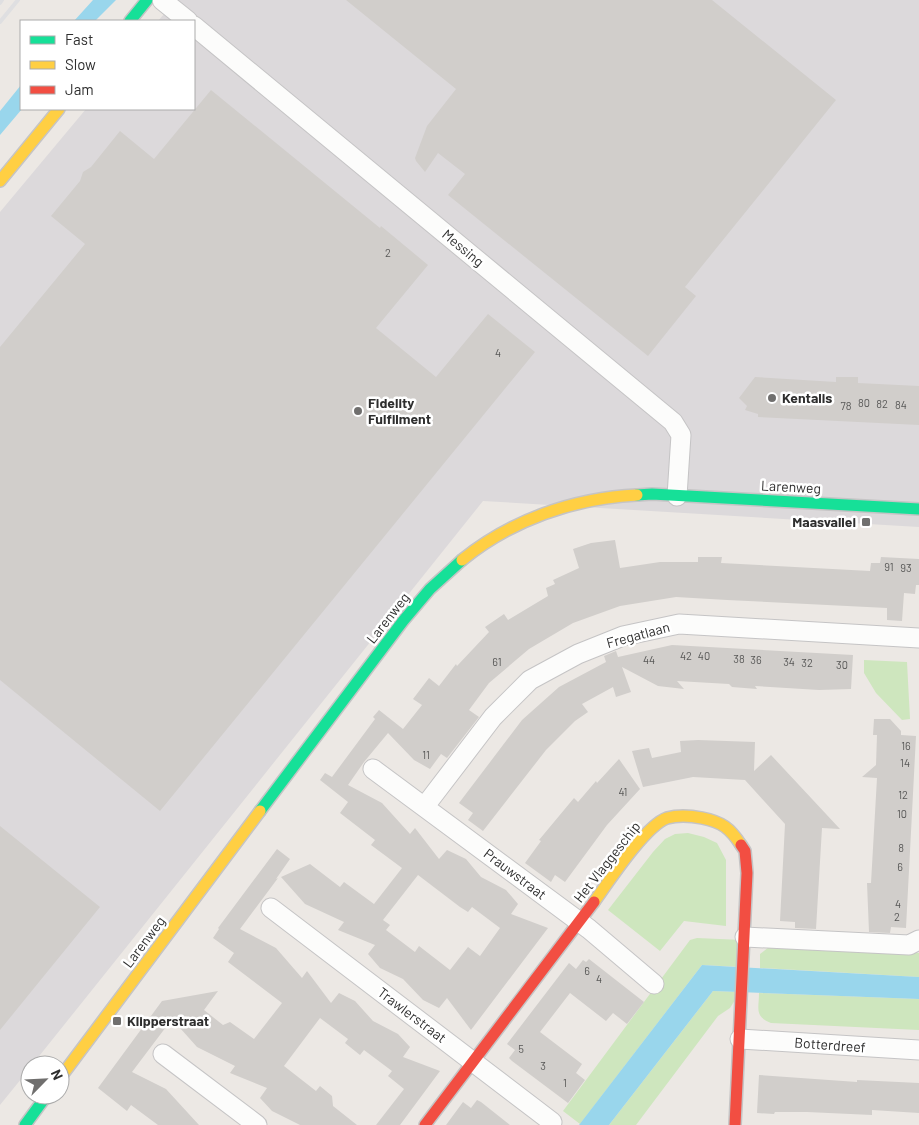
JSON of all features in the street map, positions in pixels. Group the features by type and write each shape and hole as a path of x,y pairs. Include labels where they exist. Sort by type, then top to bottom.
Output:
{"street":[{"path":"131,20 147,0"},
{"path":"162,0 187,20"},
{"name":"Messing","path":"195,27 673,422 681,435 677,496"},
{"path":"0,181 58,110"},
{"name":"Larenweg","path":"70,1065 403,622 446,574 487,542 510,529 552,511 603,498 652,494 919,509"},
{"name":"Fregatlaan","path":"425,806 493,717 530,680 578,654 623,636 679,624 919,638"},
{"name":"Prauwstraat","path":"373,768 579,922 654,984"},
{"name":"Het Vlaggeschip","path":"425,1125 647,832 667,818 691,816 717,821 733,832 745,851 747,872 745,946 735,1125"},
{"name":"Trawlerstraat","path":"271,908 552,1122"},
{"path":"745,946 909,945 919,940"},
{"name":"Botterdreef","path":"740,1039 919,1050"},
{"path":"163,1054 257,1125"},
{"path":"25,1125 40,1105"}],"shaded area":[{"path":"176,0 919,0 919,527 483,501 40,1055 20,1055 20,1080 0,1105 0,212 85,110 195,110 195,20 159,20"}],"green space":[{"path":"864,660 907,662 910,719 902,720 876,693 864,673"},
{"path":"688,833 717,843 726,860 726,926 684,921 660,951 608,910 665,839 675,834"},
{"path":"697,938 742,940 741,967 702,965 580,1124 563,1111 690,940"},
{"path":"788,946 919,953 919,977 760,968 760,954 769,947"},
{"path":"713,991 740,992 730,1008 718,1016 636,1125 609,1125"},
{"path":"759,993 919,999 919,1030 771,1023 760,1015 758,1008"}],"water":[{"path":"93,0 116,0 96,20 75,20"},
{"path":"20,86 21,110 0,135 0,111"},
{"path":"702,965 919,977 919,999 713,991 609,1125 579,1125"}],"building":[{"path":"346,0 712,0 836,100 685,287 696,296 648,356 448,195 465,174 438,153 425,172 415,158 427,126 456,89"},
{"path":"211,90 428,265 376,328 436,377 488,314 535,352 160,811 0,680 0,347 85,244 51,216 80,181 83,172 91,167 120,131 154,159"},
{"path":"755,377 836,382 836,377 858,377 858,383 919,386 919,425 758,417 758,414 745,410 747,406 739,398"},
{"path":"615,540 620,568 660,562 698,562 698,557 722,557 721,563 870,571 871,563 880,563 881,557 919,559 919,585 916,585 915,594 904,593 902,621 887,620 887,608 676,597 620,606 573,623 529,649 489,683 469,710 479,717 447,758 441,754 430,769 414,760 388,733 348,785 382,803 410,834 415,828 439,859 447,850 466,859 481,877 506,890 518,904 511,914 548,928 471,1030 447,998 439,1008 423,1000 403,979 380,968 368,954 375,945 338,930 344,922 305,904 281,877 310,864 340,887 344,882 374,904 402,868 371,845 375,840 340,813 348,802 320,780 325,773 332,777 375,719 373,717 379,710 403,729 422,705 413,699 429,678 439,686 456,664 457,666 489,632 485,627 504,614 508,620 548,596 546,588 555,584 553,580 579,568 573,549 591,543","holes":["418,875 468,912 472,907 500,928 480,956 468,947 450,970 419,946 415,952 386,930 390,925 383,920"]},
{"path":"672,645 853,655 851,689 819,690 755,686 757,689 732,687 729,684 677,681 684,689 658,686 622,667 631,692 616,697 613,687 582,704 588,712 575,721 546,750 483,831 468,820 473,813 459,803 522,720 559,687 606,662 604,656 616,651 618,657"},
{"path":"874,719 890,719 901,731 901,735 916,736 906,928 891,927 890,933 869,932 867,883 871,883 877,778 862,777 876,765 877,735 873,735"},
{"path":"680,741 755,742 754,771 771,755 840,829 822,828 816,929 795,928 795,922 780,921 785,824 745,780 693,777 643,787 632,751 649,748 652,758 681,752"},
{"path":"619,759 640,789 607,825 565,882 555,875 551,882 525,863 541,841 539,840 574,798 578,802"},
{"path":"0,826 100,907 0,1030"},
{"path":"277,849 290,859 240,929 276,948 302,978 307,971 331,1003 339,993 355,1001 373,1021 398,1034 410,1047 403,1057 440,1071 400,1125 376,1125 404,1089 388,1076 392,1071 364,1050 360,1055 345,1043 348,1039 320,1018 284,1066 316,1091 320,1086 332,1096 333,1106 357,1125 300,1125 272,1111 260,1098 267,1088 230,1073 235,1066 197,1047 172,1019 132,1072 166,1089 199,1125 158,1125 131,1105 127,1111 98,1088 162,1001 218,991 204,1010 223,1025 230,1022 254,1039 282,1003 228,962 234,953 213,938 218,928"},
{"path":"589,959 644,1002 627,1024 613,1013 606,1021 570,993 540,1032 582,1064 576,1073 585,1080 568,1103 512,1061 509,1058 515,1050 507,1044 569,963 576,969 583,960 586,962"},
{"path":"759,1075 857,1082 857,1080 919,1083 919,1113 872,1110 872,1115 807,1112 757,1113"},
{"path":"477,1100 510,1125 446,1125 463,1102 471,1108"}],"railway":[{"path":"0,22 18,0"}],"traffic: fast":[{"path":"131,20 147,0"},
{"path":"637,495 652,494 919,509"},
{"path":"260,811 403,621 430,589 462,560"},
{"path":"25,1125 40,1105"}],"traffic: slow":[{"path":"0,181 58,110"},
{"path":"462,560 501,533 544,514 590,501 637,495"},
{"path":"70,1065 260,811"},
{"path":"594,902 638,843 658,823 667,818 689,816 715,822 729,830 741,845"}],"traffic: jam":[{"path":"735,1125 747,873 745,851 741,845"},
{"path":"425,1125 594,902"}],"place":[{"name":"Kentalis","path":"772,398"},
{"name":"Fidelity Fulfilment","path":"358,411"},
{"name":"Maasvallei","path":"866,522"},
{"name":"Klipperstraat","path":"117,1021"}]}
